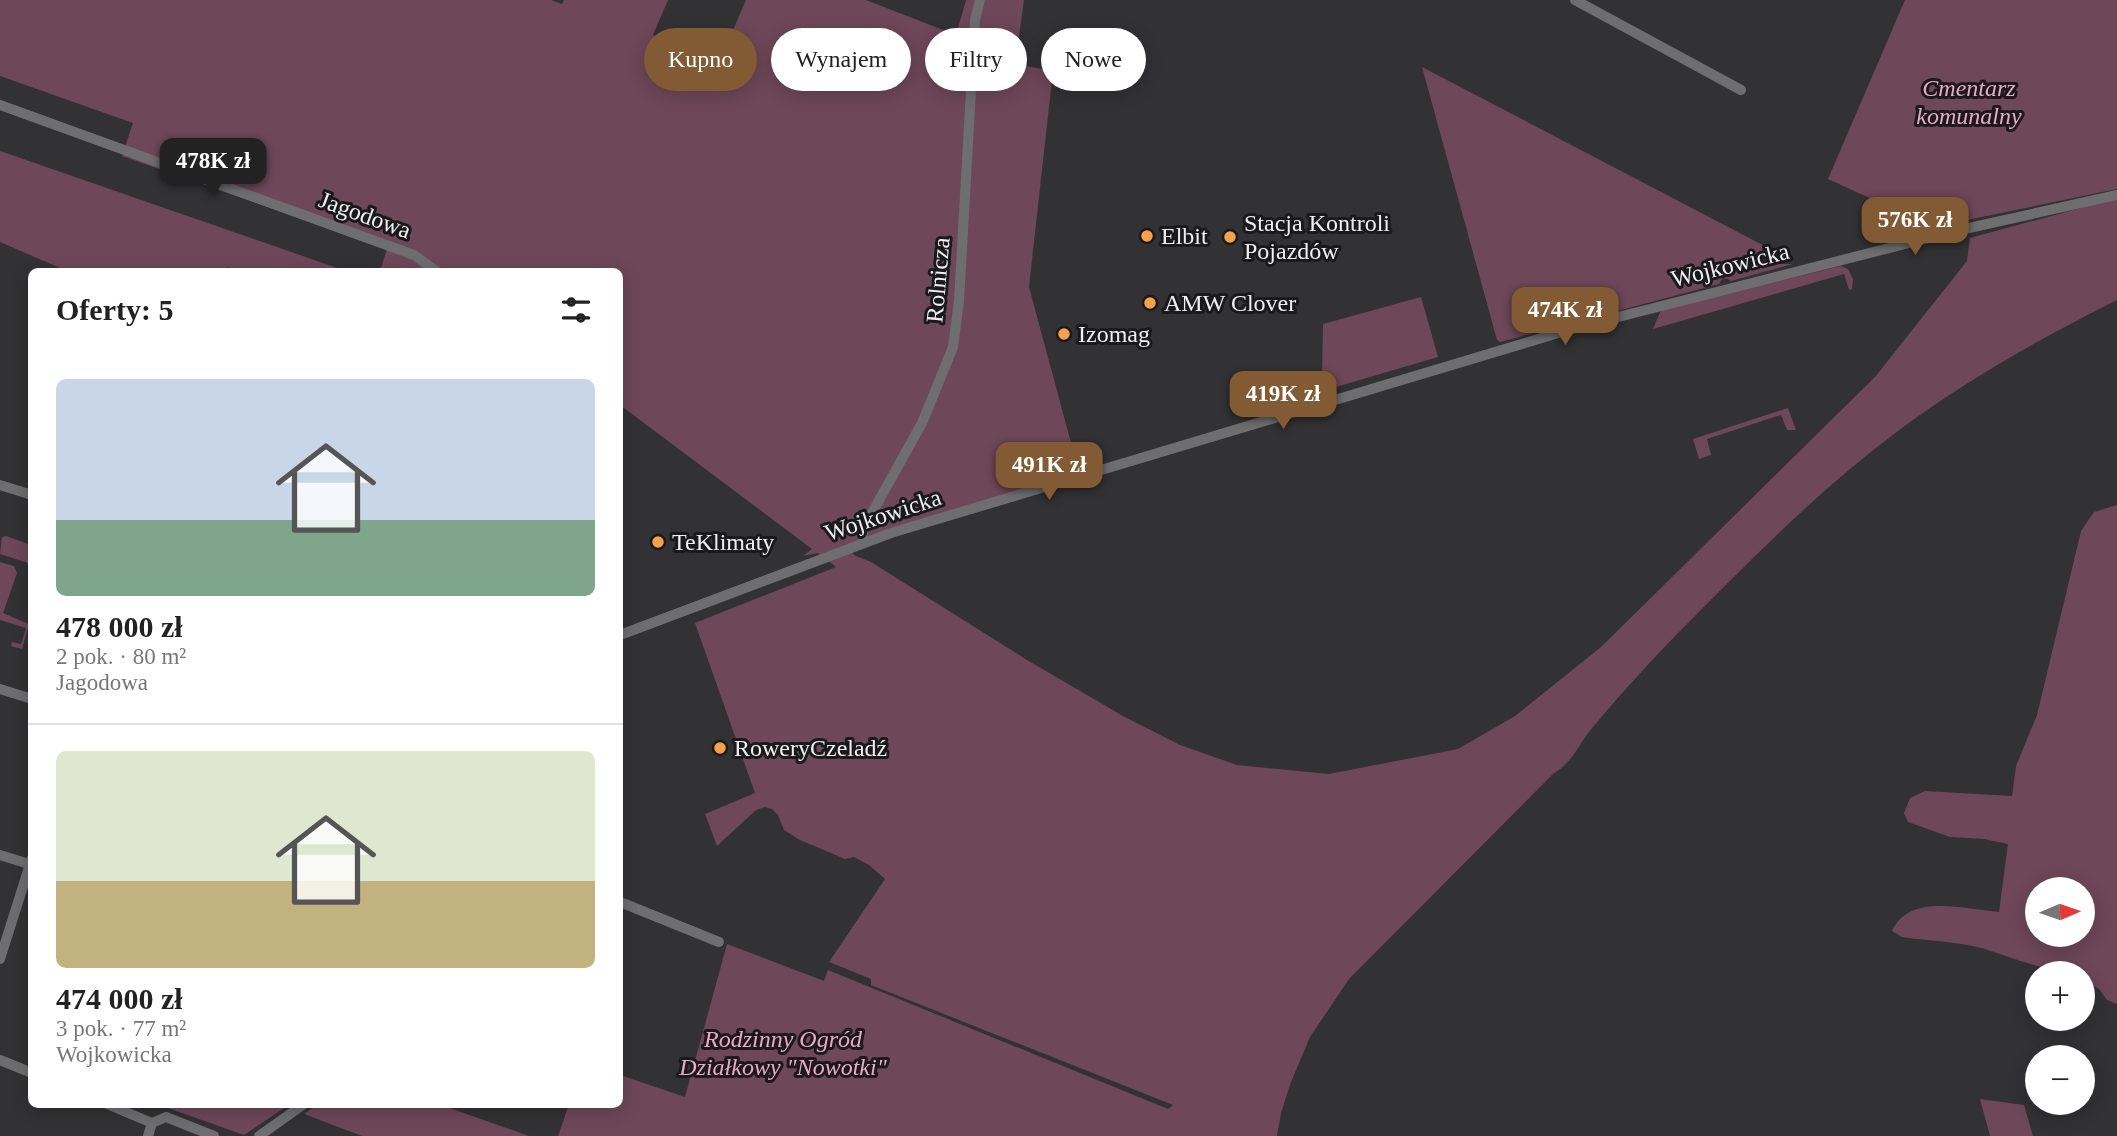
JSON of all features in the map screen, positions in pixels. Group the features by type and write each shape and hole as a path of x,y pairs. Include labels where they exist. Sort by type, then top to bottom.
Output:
{"street":[{"name":"Rolnicza","path":"863,542 863,529 922,424 953,346 959,301 975,20 980,0"},
{"path":"1575,0 1741,90"},
{"name":"Jagodowa","path":"0,106 414,255 432,268"},
{"name":"Wojkowicka","path":"623,634 863,542 1599,321 2015,217 2117,195"},
{"path":"0,485 28,494"},
{"path":"0,689 28,698"},
{"path":"0,855 28,861"},
{"path":"0,958 28,867"},
{"path":"623,903 719,942"},
{"path":"0,1060 28,1071"},
{"path":"116,1108 152,1123 166,1117 214,1136"},
{"path":"259,1136 298,1108"},
{"path":"148,1136 152,1123"}],"green space":[{"name":"Rodzinny Ogród Działkowy \"Nowotki\"","path":"0,0 551,0 562,4 564,0 668,0 656,28 644,28 644,91 757,91 757,28 734,28 746,0 866,0 938,28 925,28 925,91 1027,91 1027,66 1041,69 1041,91 1051,91 1029,287 1080,476 848,548 843,546 1027,660 1123,716 1180,745 1237,765 1329,774 1458,749 1515,716 1601,647 1875,377 1967,261 1970,238 2117,198 2117,300 2004,361 1924,412 1843,475 1740,571 1628,686 1566,764 1349,979 1310,1037 1291,1082 1277,1136 558,1136 568,1108 623,1108 623,1076 685,1097 727,944 824,981 828,970 1168,1109 1173,1105 871,985 871,979 829,962 885,879 869,865 854,857 845,859 800,840 784,830 778,815 772,809 765,807 756,810 717,846 705,814 755,793 695,623 836,567 818,553 803,556 812,549 623,407 623,268 381,268 387,249 122,156 133,123 0,76"},
{"path":"966,0 1024,0 1020,28 958,28"},
{"name":"Cmentarz komunalny","path":"1905,0 2117,0 2117,189 1933,227 1828,179"},
{"path":"1422,67 1776,252 1738,262 1740,272 1777,264 1793,264 1731,281 1722,279 1719,284 1500,342 1497,340"},
{"path":"0,151 337,268 60,268 0,242"},
{"path":"1841,266 1848,269 1853,279 1852,289 1849,290 1844,274 1653,329 1661,310"},
{"path":"1421,297 1438,357 1329,389 1322,374 1323,324"},
{"path":"1788,408 1796,430 1787,430 1781,415 1707,439 1711,455 1699,459 1693,439"},
{"path":"2117,505 2117,1004 2107,1000 2095,987 2095,961 2025,962 1969,945 1902,937 1892,931 1900,919 1925,907 1999,912 2008,844 1950,837 1908,822 1904,813 1910,798 1925,791 2012,796 2016,766 2037,715 2081,531 2094,512"},
{"path":"2,537 28,544 28,563 0,554"},
{"path":"0,562 14,566 17,573 3,613 28,624 22,649 11,646 12,642 21,644 26,628 0,620"},
{"path":"1980,1099 2024,1105 2033,1136 1990,1136"},
{"path":"168,1108 284,1108 244,1135"},
{"path":"312,1108 449,1108 529,1136 362,1136 304,1114"}],"place":[{"name":"Elbit","path":"1147,236"},
{"name":"Stacja Kontroli Pojazdów","path":"1230,237"},
{"name":"AMW Clover","path":"1150,303"},
{"name":"Izomag","path":"1064,334"},
{"name":"TeKlimaty","path":"658,542"},
{"name":"RoweryCzeladź","path":"720,748"}]}
